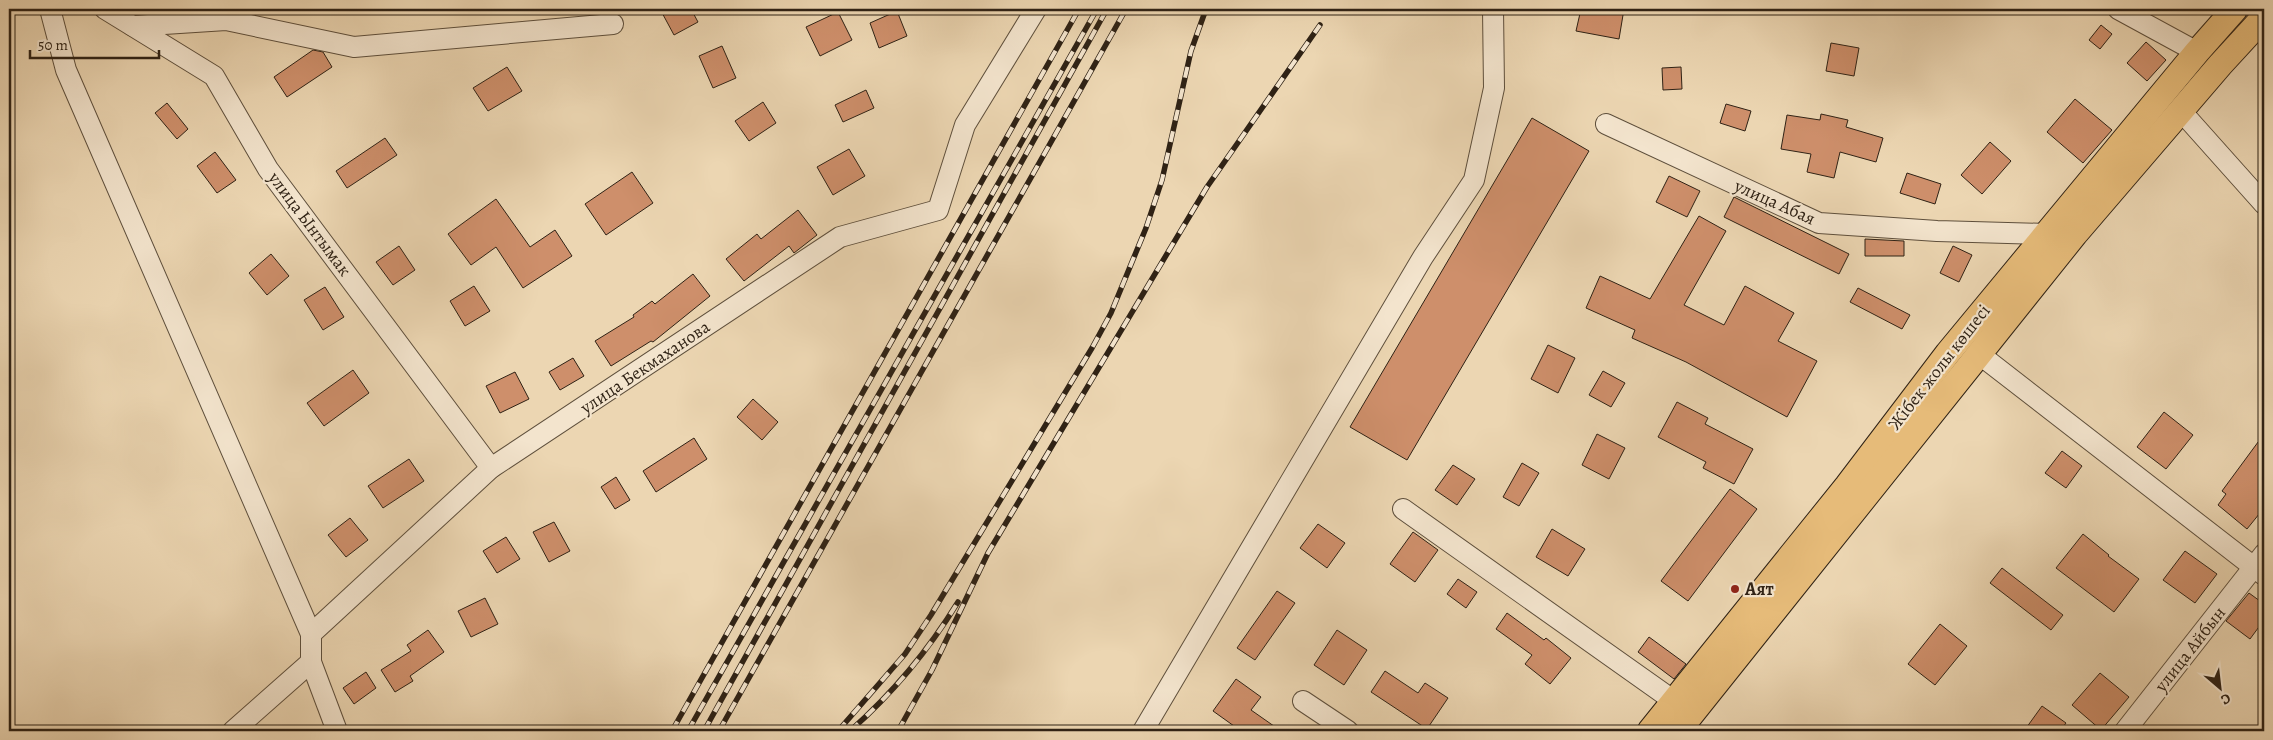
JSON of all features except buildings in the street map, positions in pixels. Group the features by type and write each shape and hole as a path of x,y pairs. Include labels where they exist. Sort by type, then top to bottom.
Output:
{"main road":[{"name":"Жібек жолы көшесі","path":"1650,731 1847,486 1948,353 2197,52 2235,9"},
{"name":"Жібек жолы көшесі","path":"1678,731 2075,234 2220,65 2264,17"}],"street":[{"path":"50,9 66,70 311,634 311,662 337,731"},
{"name":"улица Ынтымак","path":"105,9 214,76 268,169 491,468"},
{"name":"улица Бекмаханова","path":"311,634 491,468 840,237 938,210 965,125 1036,9"},
{"path":"1143,731 1423,257 1474,180 1494,88 1494,9"},
{"path":"2118,9 2197,52"},
{"path":"132,26 226,20 354,48 613,24"},
{"path":"2181,112 2264,204"},
{"name":"улица Абая","path":"1606,124 1819,223 1937,231 2047,234"},
{"path":"1979,354 2261,565"},
{"path":"1403,509 1674,701"},
{"name":"улица Айбын","path":"2125,731 2261,565"},
{"path":"234,731 311,662"},
{"path":"1303,701 1348,731"}],"railway":[{"path":"672,731 1079,9"},
{"path":"688,731 1097,9"},
{"path":"704,731 1107,9"},
{"path":"719,731 1126,9"},
{"path":"838,731 905,654 931,615 1092,348 1111,313 1146,228 1162,180 1191,51 1206,9"},
{"path":"898,731 932,670 988,553 1207,187 1320,25"},
{"path":"850,731 881,702 909,671 935,637 958,602"}],"place":[{"name":"Аят","path":"1735,589"}]}
